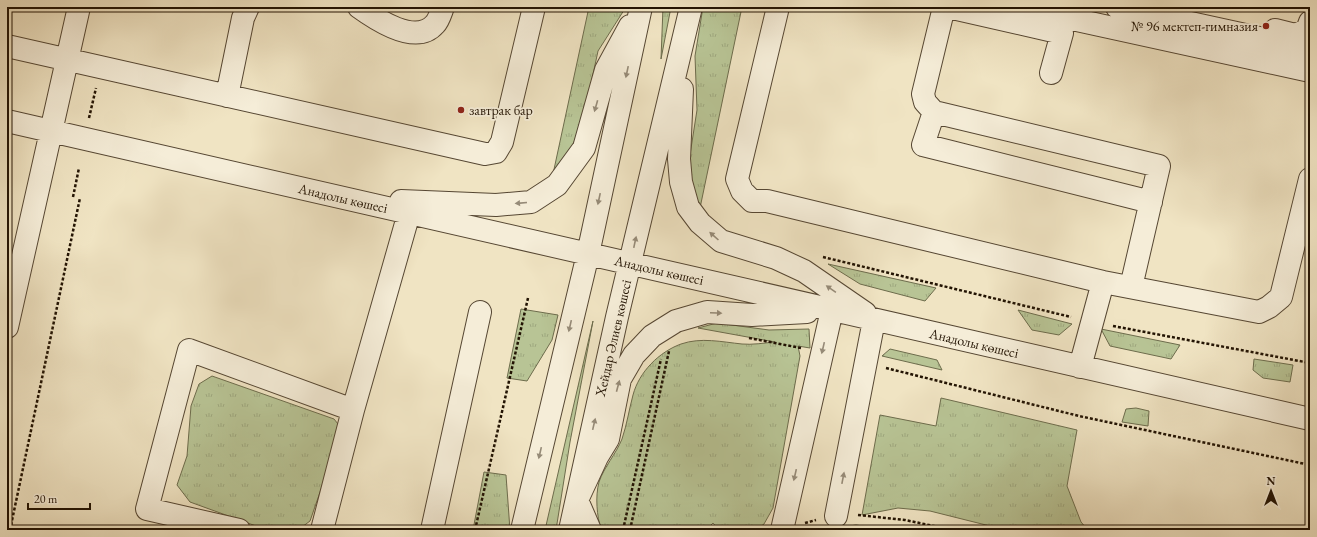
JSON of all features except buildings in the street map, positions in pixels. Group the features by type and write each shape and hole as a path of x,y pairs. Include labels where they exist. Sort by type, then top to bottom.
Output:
{"street":[{"path":"7,327 78,7"},
{"path":"227,96 244,18 248,7"},
{"path":"359,7 371,16 401,31 422,32 436,24 443,7"},
{"path":"7,46 485,154 496,152 502,142 534,7"},
{"path":"346,199 496,205 531,202 536,199 556,185 584,148 606,70 640,7"},
{"path":"522,530 588,254 640,7"},
{"name":"Хейдар Әлиев көшесі","path":"570,530 630,264 691,7"},
{"path":"778,7 737,179 742,191 752,201 767,201 1102,282 1259,312 1269,307 1281,297 1310,179"},
{"path":"944,7 923,94 924,102 934,112 1159,166 1130,287"},
{"path":"948,7 1062,33 1051,73"},
{"path":"1017,7 1310,71"},
{"path":"1117,7 1310,49"},
{"path":"1172,7 1295,35 1307,30 1310,22"},
{"path":"684,40 679,159 681,182 688,207 700,223 720,241 776,258 804,271 874,320 836,516"},
{"path":"934,112 923,145 1151,202"},
{"name":"Анадолы көшесі","path":"7,121 1310,419"},
{"path":"322,530 352,410 409,213"},
{"path":"1080,367 1093,322 1102,282"},
{"path":"590,530 577,500 608,438 620,379 634,355 652,336 676,321 707,312 752,315 832,310 822,352 792,527"},
{"path":"432,530 480,312"},
{"path":"238,530 147,509 189,350 352,410"}],"path":[{"path":"89,119 97,84"},
{"path":"73,197 79,168"},
{"path":"10,530 80,198"},
{"path":"817,255 1093,322 1310,363"},
{"path":"475,530 528,298"},
{"path":"747,337 822,352"},
{"path":"630,530 671,344"},
{"path":"623,530 662,355"},
{"path":"865,363 1079,416 1310,464"},
{"path":"792,527 836,516 881,516 927,523 953,530"}],"green space":[{"path":"589,7 626,7 598,51 586,107 568,160 553,174"},
{"path":"663,7 671,7 661,59"},
{"path":"703,7 742,7 700,208 687,174 697,110 695,56"},
{"path":"828,264 936,288 925,301 860,284"},
{"path":"521,309 558,315 552,340 527,381 507,378"},
{"path":"1018,310 1072,324 1059,335 1032,330"},
{"path":"593,321 570,442 556,530 545,530"},
{"path":"717,323 769,330 809,329 810,348 798,346 800,356 773,508 764,524 756,530 719,530 713,523 706,530 601,530 597,506 599,482 622,439 636,387 640,378 651,364 665,352 681,344 689,342 712,341 750,344 775,342 698,328"},
{"path":"1101,329 1180,345 1171,359 1110,346"},
{"path":"890,349 937,360 942,370 882,356"},
{"path":"1254,359 1293,365 1290,382 1263,378 1253,370"},
{"path":"212,376 334,419 342,429 310,521 298,530 267,530 190,502 177,485 187,456 191,406 199,384"},
{"path":"941,398 1077,430 1067,486 1081,522 1088,530 1006,530 930,511 898,508 862,515 880,415 936,426"},
{"path":"1136,408 1149,411 1148,426 1122,422 1126,409"},
{"path":"484,472 506,475 510,530 473,530"},
{"path":"856,525 891,530 821,530"}],"place":[{"name":"№ 96 мектеп-гимназия","path":"1266,26"},
{"name":"завтрак бар","path":"461,110"}]}
